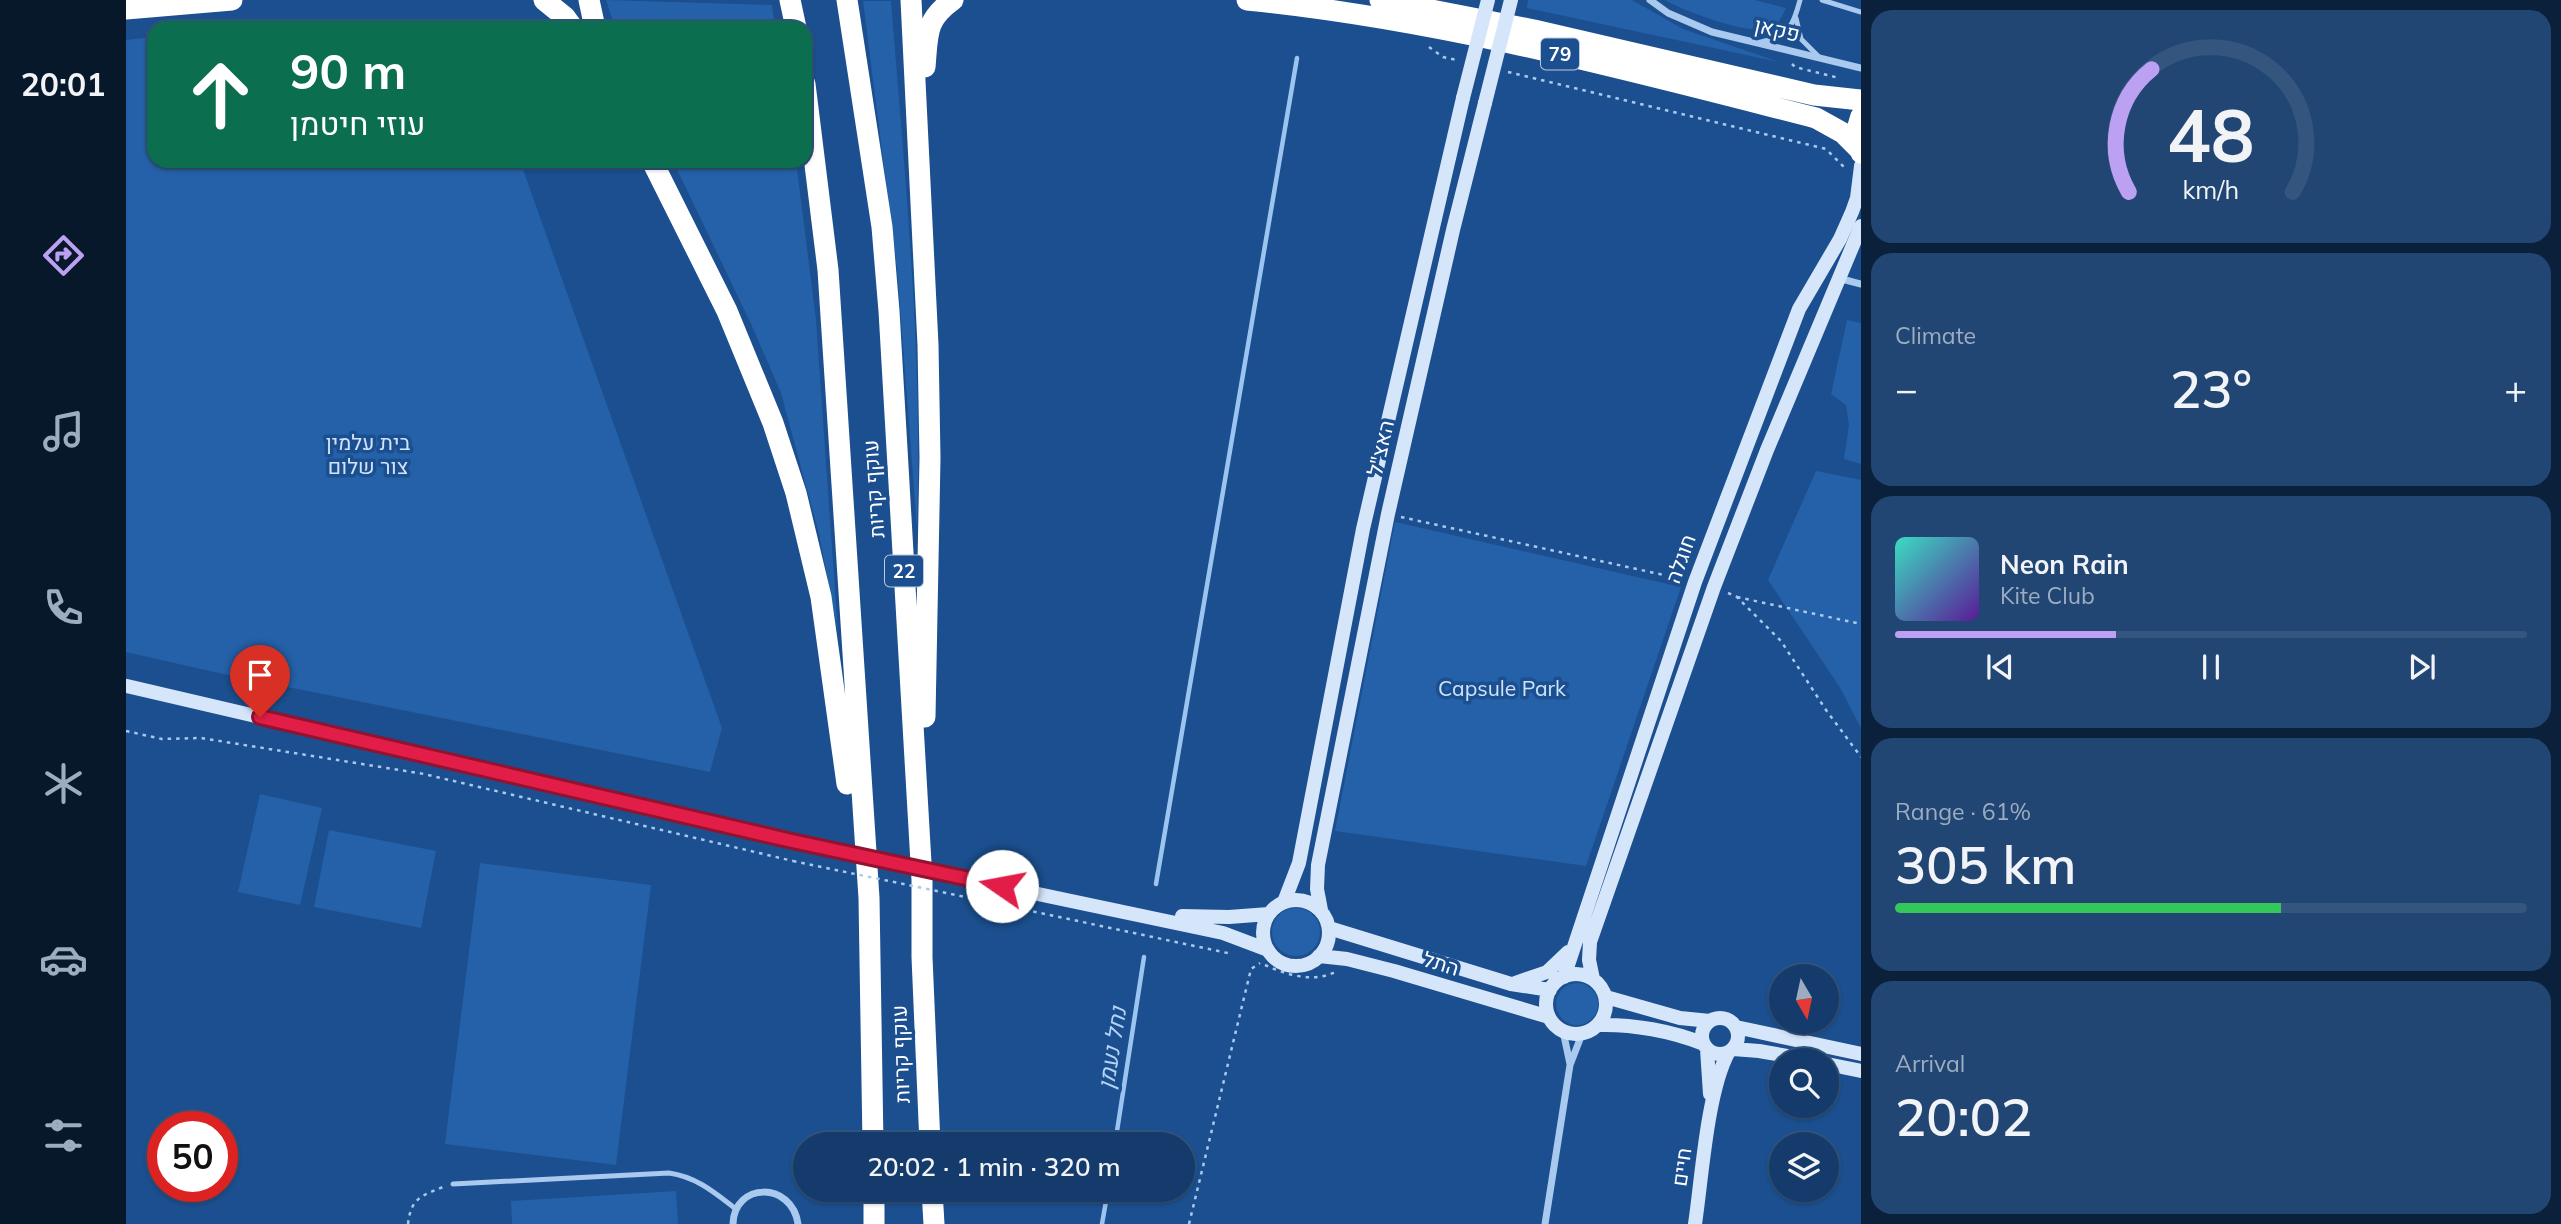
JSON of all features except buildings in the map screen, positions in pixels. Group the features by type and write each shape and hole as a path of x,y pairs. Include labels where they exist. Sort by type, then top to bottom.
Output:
{"highway":[{"path":"126,9 232,0"},
{"path":"544,0 568,21"},
{"path":"589,0 594,21"},
{"path":"790,0 794,21"},
{"name":"עוקף קריות","path":"847,0 882,227 922,880 922,971 929,1132"},
{"path":"911,0 928,345 930,458 922,880"},
{"path":"918,138 930,24 937,11 953,0"},
{"name":"79","path":"1247,0 1323,9 1574,57 1816,118 1843,133 1860,162"},
{"name":"79","path":"1380,0 1534,30 1814,95 1861,100"},
{"path":"1860,162 1856,133 1861,116"},
{"name":"עוקף קריות","path":"812,141 828,270 869,898 873,1132"},
{"path":"656,168 727,311 772,423 796,493 821,597 833,673 870,966"},
{"path":"874,1202 874,1224"},
{"path":"933,1202 934,1224"}],"street":[{"name":"האצ\"ל","path":"1284,902 1299,863 1363,529 1488,0"},
{"name":"האצ\"ל","path":"1321,911 1317,889 1318,865 1388,514 1453,230 1511,0"},
{"name":"פקאן","path":"1650,0 1668,13 1712,32 1861,68"},
{"name":"חוגלה","path":"1564,977 1695,582 1799,309 1847,224 1857,198 1860,162"},
{"name":"חוגלה","path":"1593,979 1589,960 1590,942 1714,587 1861,226"},
{"path":"1838,278 1861,284"},
{"path":"126,688 792,841 1223,933 1270,952 1279,961 1300,965 1320,956 1329,938 1329,928 1321,911 1304,901 1284,902 1269,915 1263,934 1270,952"},
{"path":"1128,912 1190,917 1269,915"},
{"name":"התל","path":"1329,928 1511,984 1550,990"},
{"path":"1511,984 1547,972 1561,961 1575,942"},
{"name":"התל","path":"1320,956 1394,971 1549,1017"},
{"path":"1545,1224 1570,1065 1582,1034 1598,1024 1605,1012 1606,997 1603,990 1593,979 1583,975 1564,977 1550,990 1547,999 1549,1017 1563,1031 1570,1065"},
{"path":"1606,997 1680,1018 1710,1021 1721,1018 1732,1022 1738,1038 1730,1051"},
{"path":"1706,1046 1703,1031 1710,1021"},
{"path":"1598,1024 1620,1024 1692,1039 1716,1054 1730,1051 1769,1053"},
{"path":"1736,1027 1861,1054"},
{"path":"1563,1031 1582,1034"},
{"name":"חיים","path":"1706,1046 1711,1116"},
{"name":"חיים","path":"1695,1224 1720,1071 1730,1051"},
{"path":"1839,1066 1861,1071"},
{"path":"733,1224 736,1209 743,1200 764,1192 775,1193 792,1205 799,1224"}],"lane":[{"path":"1757,43 1779,37 1789,30 1796,18 1800,0"},
{"path":"1822,0 1833,1 1861,12"},
{"path":"1796,18 1801,39 1821,58"},
{"path":"453,1184 669,1173 691,1177 736,1209"}],"path":[{"path":"1419,26 1423,40 1432,50 1443,57 1457,60"},
{"path":"1496,69 1826,149 1847,170 1860,162"},
{"path":"1388,514 1695,582"},
{"path":"1714,587 1737,597 1861,624"},
{"path":"1737,597 1781,641 1826,710 1861,757"},
{"path":"126,731 162,739 201,738 424,774 793,861 1241,955"},
{"path":"1189,1224 1251,969 1270,952"},
{"path":"1252,960 1286,974 1317,978 1335,974 1340,958"},
{"path":"408,1224 410,1212 421,1196 453,1184"}],"green space":[{"path":"606,0 772,5 774,21 613,21"},
{"path":"1528,0 1632,0 1683,29 1779,62 1527,8"},
{"path":"1665,0 1755,0 1786,8 1775,25 1760,30 1732,26"},
{"path":"863,1 891,1 915,331 917,528 897,269"},
{"path":"490,19 489,21 407,21"},
{"name":"בית עלמין צור שלום","path":"147,38 147,168 522,168 722,728 710,772 126,652 126,40"},
{"path":"676,168 797,168 816,320 838,633 819,534 781,393"},
{"path":"1847,320 1861,323 1861,464 1844,459 1849,425 1846,405 1831,394"},
{"path":"1816,471 1861,480 1861,728 1839,686 1768,580"},
{"name":"Capsule Park","path":"1395,522 1681,587 1586,866 1335,831"},
{"path":"260,794 322,808 300,905 238,892"},
{"path":"329,830 436,851 421,928 314,907"},
{"path":"480,863 651,885 616,1165 445,1144"},
{"path":"1296,908 1313,915 1320,932 1313,949 1296,956 1279,949 1272,932 1279,915"},
{"path":"1577,983 1592,989 1598,1004 1592,1019 1577,1025 1562,1019 1556,1004 1562,989"},
{"path":"676,1191 678,1224 512,1224 511,1201"}],"waterway":[{"path":"1156,884 1297,58"},
{"name":"נחל נעמן","path":"1117,1132 1144,957"},
{"name":"נחל נעמן","path":"1102,1224 1106,1202"}],"route":[{"path":"260,717 792,841 1002,886"}]}
